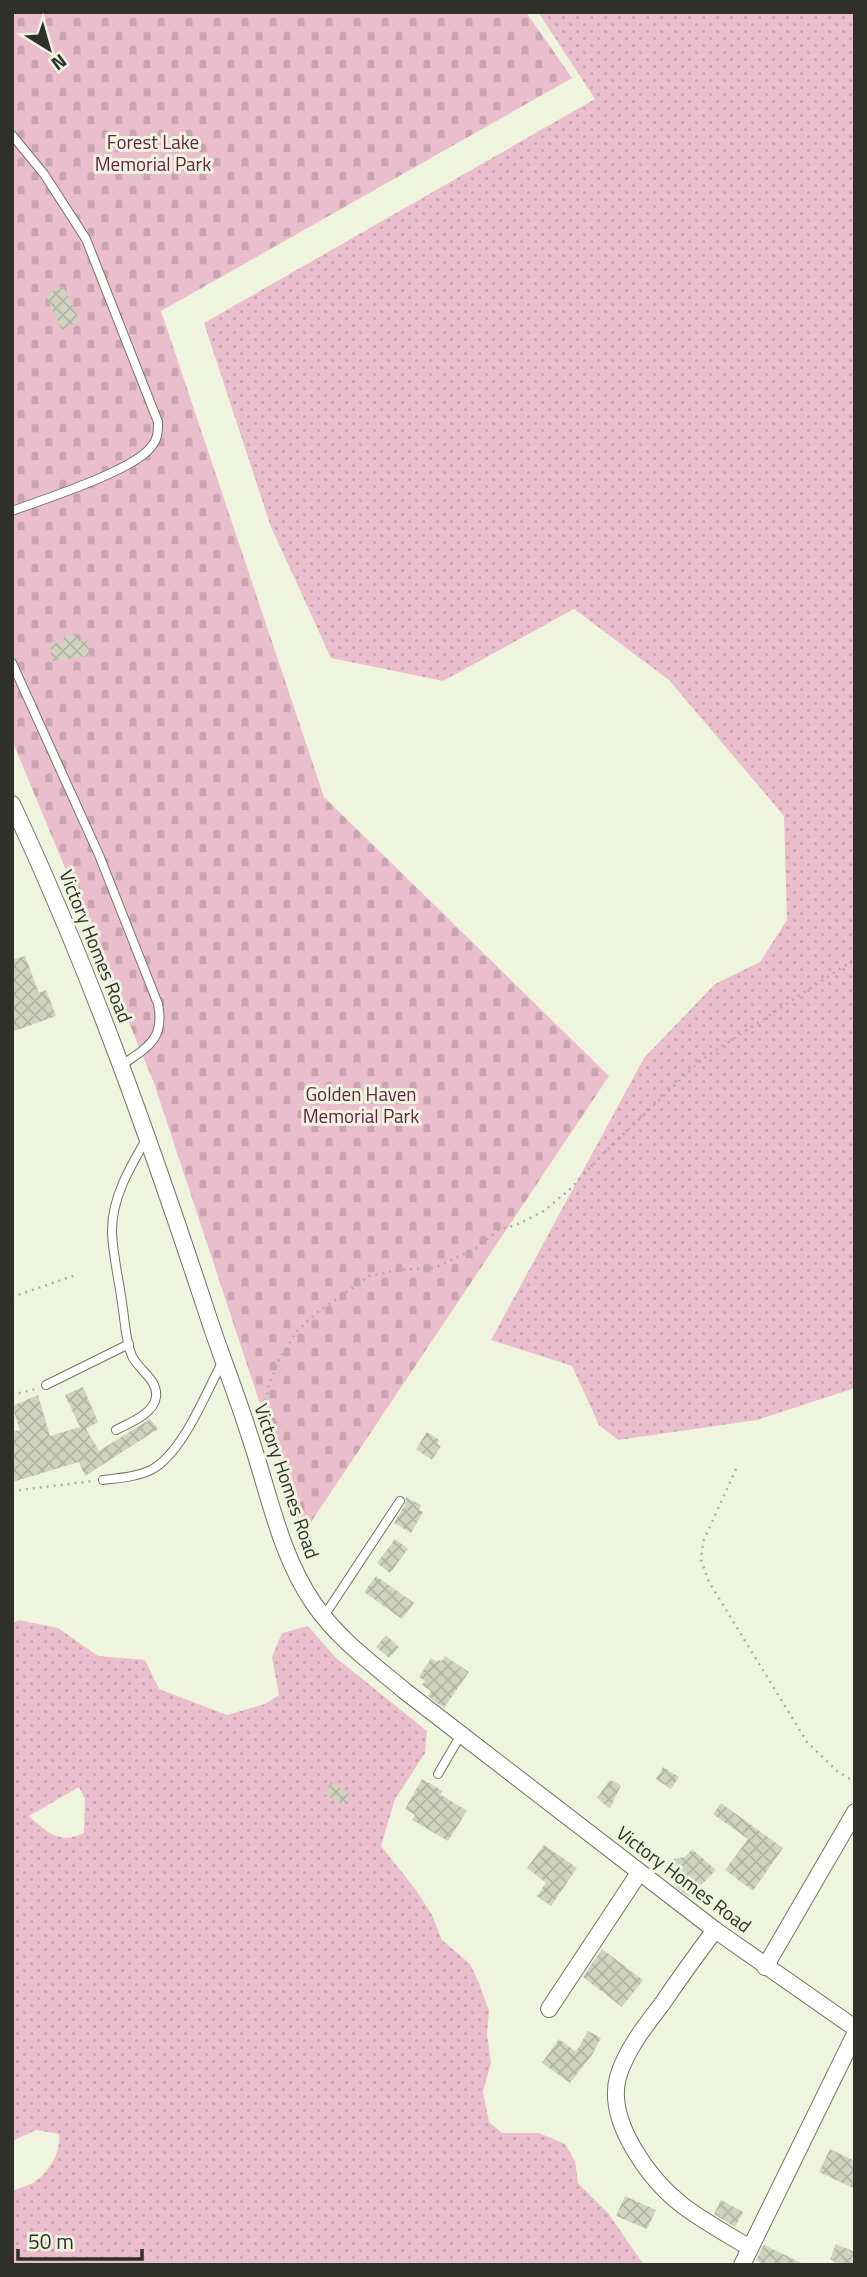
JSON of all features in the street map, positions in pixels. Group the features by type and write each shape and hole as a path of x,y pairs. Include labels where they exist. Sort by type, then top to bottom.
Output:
{"street":[{"name":"Victory Homes Road","path":"12,804 64,916 122,1065 286,1548 306,1590 324,1616 362,1655 405,1692 462,1733 715,1930 855,2028"},
{"path":"765,1967 855,1812"},
{"path":"549,2009 639,1873"},
{"path":"715,1930 636,2039 618,2079 618,2117 629,2140 662,2186 700,2218 750,2248"},
{"path":"742,2265 855,2034"}],"lane":[{"path":"12,135 67,206 86,239 158,422 158,436 150,449 137,460 12,511"},
{"path":"12,663 99,855 158,1004 159,1032 152,1044 122,1065"},
{"path":"116,1430 150,1409 157,1393 155,1385 132,1356 112,1233 114,1210 122,1186 147,1138"},
{"path":"46,1385 129,1344"},
{"path":"103,1480 141,1474 161,1463 184,1434 223,1361"},
{"path":"324,1616 400,1501"},
{"path":"438,1774 462,1733"}],"path":[{"path":"250,1437 260,1430 269,1384 281,1358 298,1331 315,1314 369,1276 398,1270 434,1268 475,1249 500,1229 516,1225 544,1211 569,1190 701,1060 855,959"},
{"path":"12,1297 76,1275"},
{"path":"12,1395 46,1385"},
{"path":"736,1469 703,1542 701,1560 709,1582 807,1742 837,1772 855,1782"},
{"path":"12,1491 103,1480"}],"green space":[{"name":"Forest Lake Memorial Park","path":"12,12 526,12 572,78 161,311 324,797 609,1076 303,1534 154,1083 12,740"},
{"path":"538,12 855,12 855,1388 757,1420 618,1440 599,1425 572,1366 491,1340 644,1058 715,984 760,962 787,920 784,816 669,680 574,609 443,681 331,658 271,527 204,323 595,99"},
{"path":"18,1620 58,1628 98,1656 145,1660 159,1689 227,1715 265,1704 279,1695 272,1657 282,1633 308,1626 335,1657 427,1731 425,1753 395,1799 381,1846 416,1890 432,1915 442,1940 470,1964 479,1983 489,2011 487,2034 491,2063 483,2092 489,2122 502,2133 539,2133 565,2144 575,2161 578,2183 608,2213 644,2265 12,2265 12,2191 32,2183 45,2173 56,2154 59,2134 36,2130 12,2141 12,1624","holes":["79,1787 85,1799 84,1833 75,1836 67,1838 54,1835 29,1816"]}],"building":[{"path":"63,286 80,321 62,330 45,295"},
{"path":"77,634 78,641 87,640 89,656 52,661 50,644 64,642 64,636"},
{"path":"25,956 39,993 46,990 56,1016 12,1032 12,960"},
{"path":"83,1387 98,1422 86,1429 99,1451 150,1419 158,1429 85,1476 79,1462 12,1482 12,1432 20,1430 12,1406 38,1395 50,1436 80,1427 65,1395"},
{"path":"427,1432 439,1440 437,1444 441,1446 432,1460 416,1449"},
{"path":"406,1497 421,1505 419,1510 423,1512 411,1533 394,1523 405,1505"},
{"path":"395,1539 408,1549 390,1573 377,1563"},
{"path":"376,1576 414,1603 402,1619 364,1592"},
{"path":"386,1635 399,1647 389,1658 376,1647"},
{"path":"445,1656 469,1672 444,1708 428,1696 431,1691 422,1685 425,1681 419,1677 431,1658 437,1662 442,1661"},
{"path":"663,1767 679,1777 671,1789 656,1779"},
{"path":"422,1779 443,1791 440,1794 467,1811 448,1841 412,1820 415,1815 405,1809"},
{"path":"610,1780 621,1785 610,1809 597,1798"},
{"path":"331,1782 350,1795 343,1805 324,1793"},
{"path":"721,1803 783,1848 753,1891 725,1870 748,1839 713,1814"},
{"path":"544,1845 577,1868 551,1906 537,1896 546,1883 527,1868"},
{"path":"692,1849 716,1870 689,1897 676,1887 673,1859 685,1857"},
{"path":"602,1949 643,1980 622,2007 583,1977"},
{"path":"588,2031 601,2038 592,2055 570,2083 542,2063 559,2039 576,2052"},
{"path":"830,2149 855,2161 855,2189 819,2172"},
{"path":"625,2196 656,2210 647,2229 616,2216"},
{"path":"721,2200 743,2212 735,2227 714,2214"},
{"path":"836,2244 855,2252 855,2265 834,2265 835,2262 830,2259"},
{"path":"764,2245 806,2265 766,2265 756,2260"}],"park label":[{"name":"Golden Haven Memorial Park","path":"361,1105"}]}
